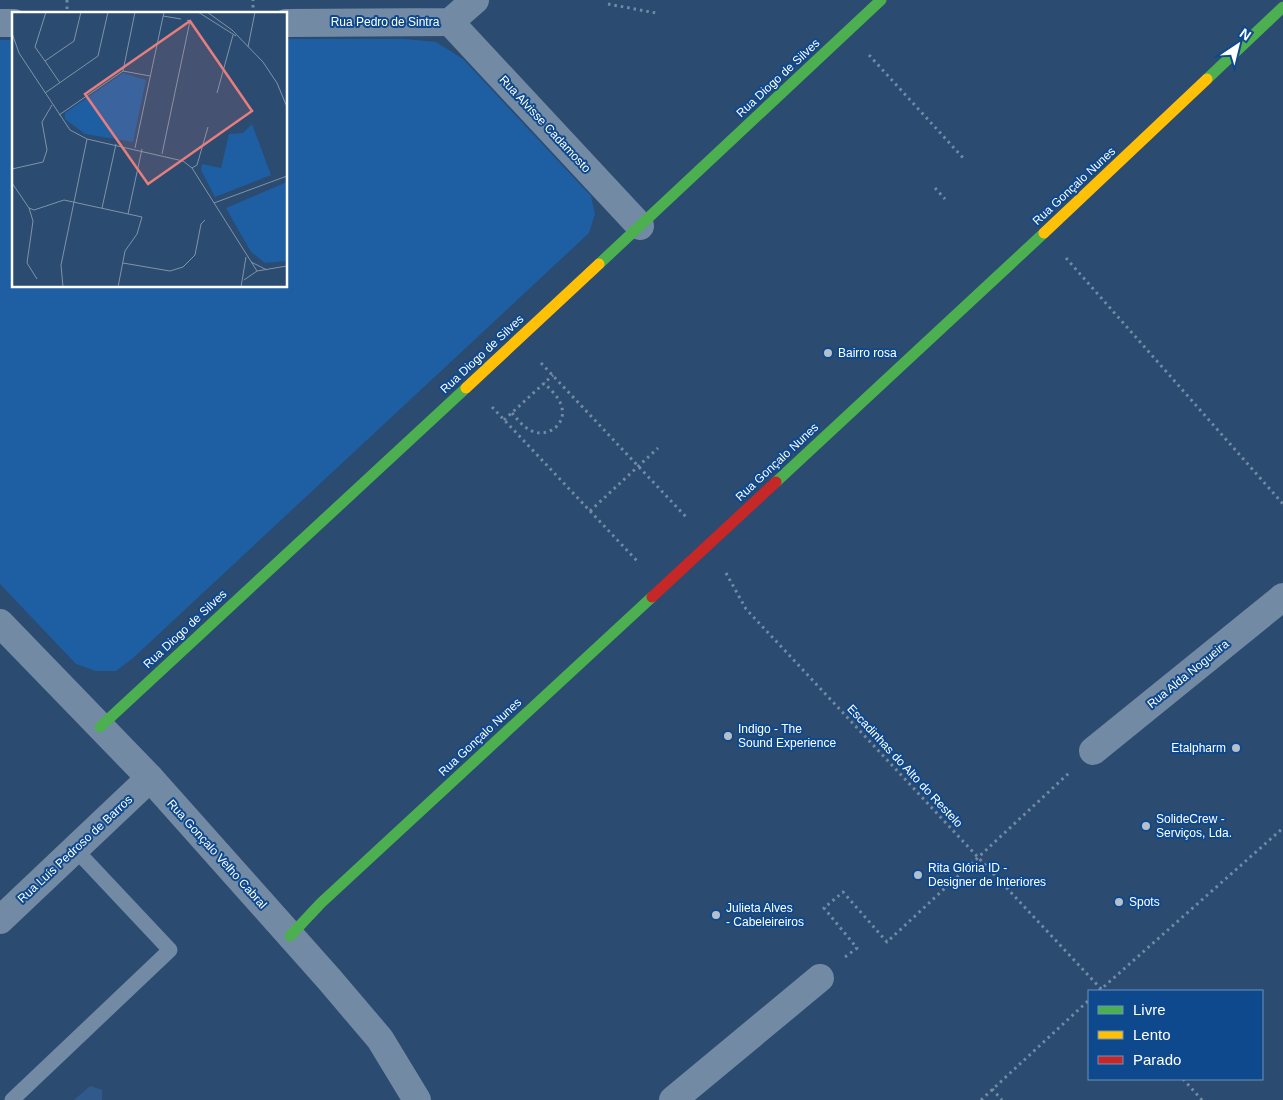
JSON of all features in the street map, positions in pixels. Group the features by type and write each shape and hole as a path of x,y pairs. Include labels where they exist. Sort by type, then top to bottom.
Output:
{"street":[{"name":"Rua Pedro de Sintra","path":"288,23 450,22 474,0"},
{"name":"Rua Diogo de Silves","path":"100,726 881,0"},
{"name":"Rua Gonçalo Nunes","path":"290,936 321,903 1032,244 1283,7"},
{"name":"Rua Alvisse Cadamosto","path":"450,22 640,226"},
{"name":"Rua Alda Nogueira","path":"1093,751 1283,597"},
{"name":"Rua Gonçalo Velho Cabral","path":"0,623 150,778 290,936 380,1039 417,1100"},
{"name":"Rua Luís Pedroso de Barros","path":"0,920 150,778"},
{"path":"673,1100 820,978"}],"lane":[{"path":"12,1100 170,950 75,849"}],"path":[{"path":"608,4 656,13"},
{"path":"889,77 966,160"},
{"path":"935,188 945,199"},
{"path":"1085,280 1283,504"},
{"name":"Escadinhas do Alto do Restelo","path":"544,383 552,375 710,543 746,609 1100,990"},
{"path":"512,413 525,427 537,433 551,431 563,414 556,395 544,383 504,420 661,588"},
{"path":"590,511 658,448"},
{"path":"856,948 824,908 843,892 887,942 1093,751"},
{"path":"1102,990 1283,828"},
{"path":"980,1100 1088,1001"},
{"path":"1184,1080 1202,1100"},
{"path":"992,1089 1002,1100"}],"shaded area":[{"path":"288,39 405,39 436,42 463,59 591,196 595,214 589,233 132,659 116,671 96,671 76,664 0,584 0,40 12,40 12,288 288,288"},
{"path":"90,1086 102,1090 102,1100 74,1100"}],"traffic: fast":[{"path":"599,264 881,0"},
{"path":"1207,79 1283,7"},
{"path":"776,482 1044,233"},
{"path":"100,727 466,388"},
{"path":"290,936 321,903 652,597"}],"traffic: slow":[{"path":"1044,233 1207,79"},
{"path":"466,388 599,264"}],"traffic: jam":[{"path":"652,597 776,482"}],"place":[{"name":"Bairro rosa","path":"828,353"},
{"name":"Indigo - The Sound Experience","path":"728,736"},
{"name":"Etalpharm","path":"1236,748"},
{"name":"SolideCrew - Serviços, Lda.","path":"1146,826"},
{"name":"Rita Glória ID - Designer de Interiores","path":"918,875"},
{"name":"Spots","path":"1119,902"},
{"name":"Julieta Alves - Cabeleireiros","path":"716,915"}]}
